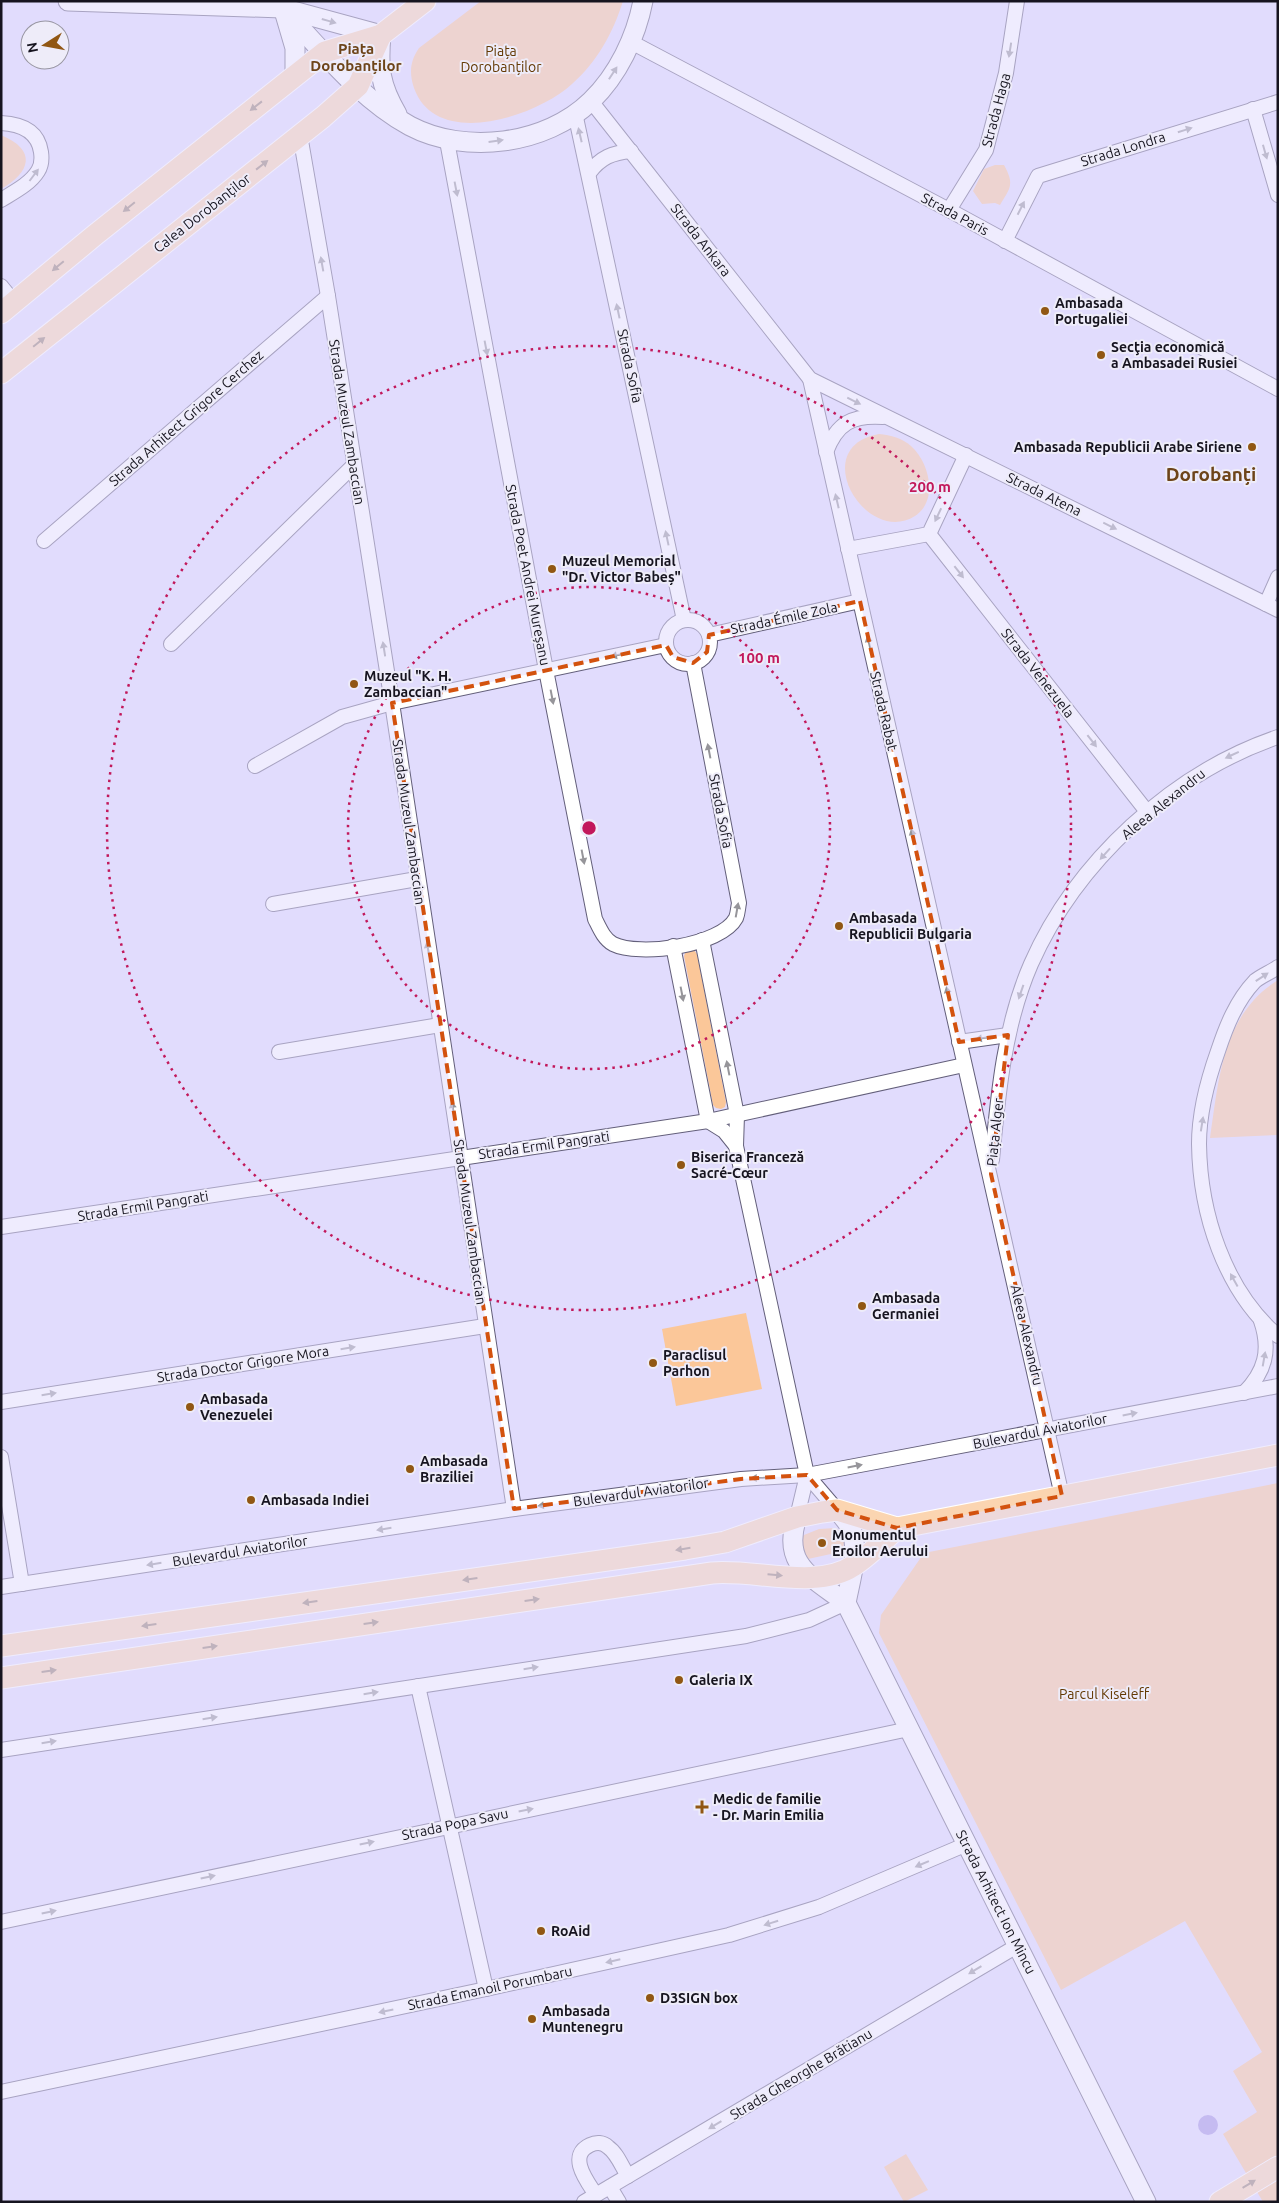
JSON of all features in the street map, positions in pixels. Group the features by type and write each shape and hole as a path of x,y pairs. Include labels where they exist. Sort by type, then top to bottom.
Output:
{"main road":[{"name":"Calea Dorobanților","path":"6,301 325,52 381,35 425,1"},
{"name":"Calea Dorobanților","path":"1,373 300,135 358,86 381,35"},
{"path":"1,1646 675,1550 731,1540 797,1517 837,1510 897,1528 1278,1455"},
{"path":"1,1678 712,1573 738,1572 813,1578 853,1567 897,1528"},
{"path":"1221,2201 1278,2167"}],"street":[{"path":"68,1 281,5 381,35 379,55 382,84 400,119"},
{"path":"281,5 358,86 400,119 420,131 447,141 482,143 542,130 575,113 591,101 610,77 631,42 644,1"},
{"name":"Strada Haga","path":"950,210 986,150 1006,73 1017,1"},
{"path":"281,5 294,43 295,76"},
{"name":"Strada Paris","path":"631,42 950,210 1278,389"},
{"name":"Strada Ankara","path":"591,101 810,379"},
{"name":"Strada Londra","path":"1005,241 1038,176 1278,102"},
{"path":"1253,109 1278,195"},
{"name":"Strada Sofia","path":"575,113 684,620"},
{"path":"1,123 15,123 30,130 35,136 41,154 39,170 29,182 1,200"},
{"name":"Strada Muzeul Zambaccian","path":"300,135 328,296 392,704 514,1509"},
{"name":"Strada Poet Andrei Mureșanu","path":"447,141 546,670 596,919 602,933 612,943 624,947 654,950 673,946"},
{"path":"589,173 596,163 607,156 631,151"},
{"name":"Strada Arhitect Grigore Cerchez","path":"44,541 328,296"},
{"name":"Strada Atena","path":"810,379 1272,607"},
{"name":"Strada Rabat","path":"810,379 959,1042"},
{"path":"826,452 832,437 840,427 851,420 868,416 888,417"},
{"path":"848,549 929,534 966,455"},
{"path":"171,644 354,465"},
{"name":"Strada Venezuela","path":"929,534 1148,812"},
{"path":"1272,607 1278,577"},
{"name":"Strada Émile Zola","path":"708,634 860,601"},
{"path":"684,620 696,621 706,629 708,634 709,647 707,652 692,663 678,662 666,645 666,638 672,626 684,620"},
{"path":"255,766 342,717 392,704 666,645"},
{"name":"Strada Sofia","path":"673,946 702,940 729,926 736,919 739,903 692,663"},
{"name":"Aleea Alexandru","path":"1008,1035 1030,966 1046,933 1069,898 1094,866 1148,812 1207,768 1253,746 1278,738"},
{"path":"273,904 418,879"},
{"path":"702,940 737,1115 736,1146 807,1475 797,1517"},
{"path":"673,946 708,1122 724,1131 736,1146"},
{"path":"1278,967 1256,981 1229,1018 1209,1077 1199,1142 1204,1200 1208,1218 1226,1266 1248,1304 1278,1336"},
{"path":"280,1052 440,1025"},
{"path":"959,1042 1008,1035"},
{"name":"Piața Alger","path":"991,1174 1008,1035"},
{"name":"Piața Alger","path":"959,1042 991,1174"},
{"name":"Strada Ermil Pangrati","path":"1,1227 461,1157 708,1122 964,1065"},
{"name":"Aleea Alexandru","path":"991,1174 1062,1496"},
{"path":"1244,1393 1256,1381 1263,1365 1266,1344 1261,1320"},
{"name":"Strada Doctor Grigore Mora","path":"1,1402 485,1326"},
{"name":"Bulevardul Aviatorilor","path":"1,1587 514,1509 741,1479 807,1475 1278,1386"},
{"path":"1,1457 22,1584"},
{"path":"1,1750 746,1636 809,1620 846,1603 853,1567 852,1534 837,1510 807,1475"},
{"name":"Strada Arhitect Ion Mincu","path":"797,1517 791,1539 795,1559 813,1578 846,1603 1146,2202"},
{"path":"418,1686 486,1989"},
{"name":"Strada Popa Savu","path":"1,1922 450,1825 909,1729"},
{"name":"Strada Emanoil Porumbaru","path":"1,2092 486,1989 729,1935 774,1922 856,1892 967,1844"},
{"name":"Strada Gheorghe Brătianu","path":"590,2198 1017,1946"},
{"path":"590,2198 579,2163 580,2154 585,2147 594,2143 604,2143 611,2148 628,2176"},
{"path":"1134,2177 1134,2202"},
{"path":"610,2187 618,2202"}],"highlighted area":[{"path":"860,601 959,1042 1008,1035 991,1174 1062,1496 897,1528 837,1510 807,1475 741,1479 514,1509 392,703 666,645 673,657 693,663 707,652 709,635"}],"green space":[{"name":"Piața Dorobanților","path":"481,1 623,1 603,46 589,66 572,84 556,96 512,116 488,122 464,123 443,118 426,107 414,88 411,77 412,62 419,48"},
{"path":"1,135 20,147 25,154 26,161 19,175 1,189"},
{"path":"995,165 1004,165 1010,182 1009,190 1000,205 995,203 982,204 973,191 984,169"},
{"path":"879,434 896,437 911,446 923,461 929,481 927,501 922,509 915,516 896,522 878,518 863,507 851,492 845,474 847,457 858,443"},
{"path":"694,950 697,954 726,1102 725,1107 721,1109 713,1105 684,956 686,951"},
{"path":"1278,980 1278,1135 1210,1138 1221,1071 1226,1050 1234,1030 1245,1011 1259,994"},
{"path":"746,1313 762,1389 676,1406 662,1329"},
{"name":"Parcul Kiseleff","path":"1278,1483 1278,2202 1263,2202 1223,2134 1257,2112 1233,2071 1262,2052 1185,1921 1061,1990 879,1633 881,1615 924,1553"},
{"path":"836,1528 844,1539 844,1545 840,1552 808,1559 803,1554 800,1540 804,1535 819,1529"},
{"path":"906,2154 928,2190 904,2202 884,2167"}],"shaded area":[{"path":"1204,2115 1212,2115 1218,2121 1218,2129 1212,2135 1204,2135 1198,2129 1198,2121"}],"place":[{"name":"Ambasada Portugaliei","path":"1045,311"},
{"name":"Secţia economică a Ambasadei Rusiei","path":"1101,355"},
{"name":"Ambasada Republicii Arabe Siriene","path":"1252,447"},
{"name":"Muzeul Memorial \"Dr. Victor Babeș\"","path":"552,569"},
{"name":"Muzeul \"K. H. Zambaccian\"","path":"354,684"},
{"name":"Ambasada Republicii Bulgaria","path":"839,926"},
{"name":"Biserica Franceză Sacré-Cœur","path":"681,1165"},
{"name":"Ambasada Germaniei","path":"862,1306"},
{"name":"Paraclisul Parhon","path":"653,1363"},
{"name":"Ambasada Venezuelei","path":"190,1407"},
{"name":"Ambasada Braziliei","path":"410,1469"},
{"name":"Ambasada Indiei","path":"251,1500"},
{"name":"Monumentul Eroilor Aerului","path":"822,1543"},
{"name":"Galeria IX","path":"679,1680"},
{"name":"Medic de familie - Dr. Marin Emilia","path":"702,1807"},
{"name":"RoAid","path":"541,1931"},
{"name":"D3SIGN box","path":"650,1998"},
{"name":"Ambasada Muntenegru","path":"532,2019"}],"district":[{"name":"Piața Dorobanților","path":"356,58"},
{"name":"Dorobanți","path":"1211,474"}]}
